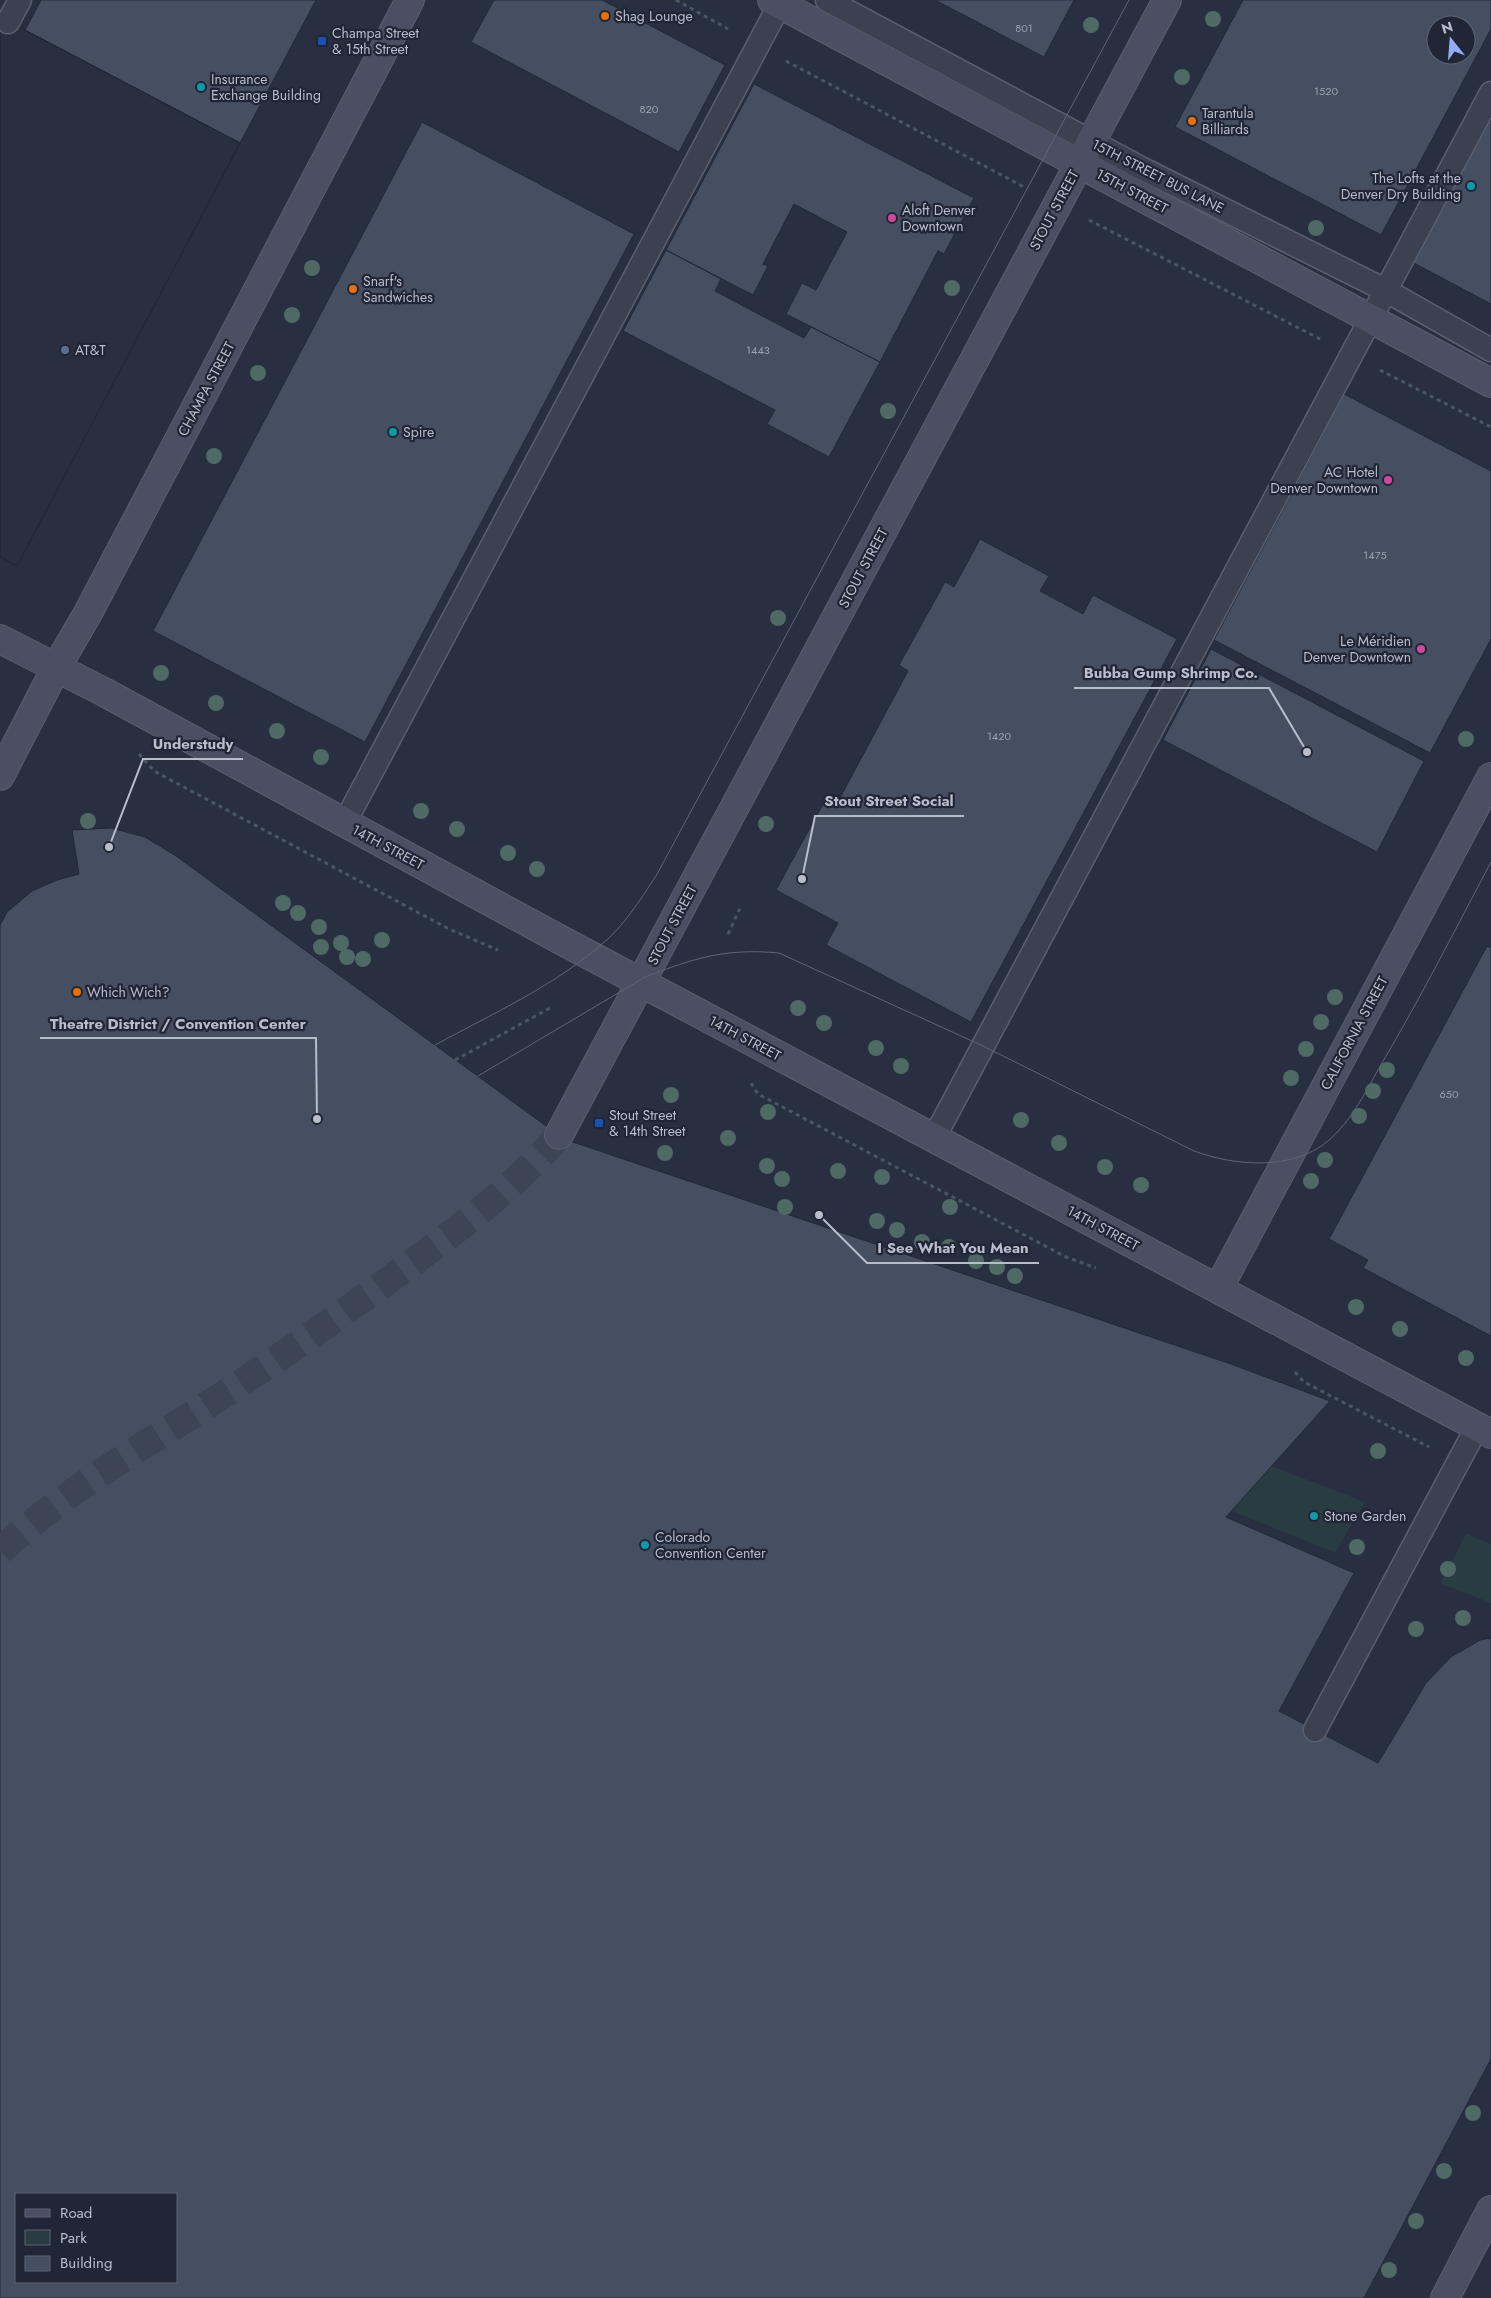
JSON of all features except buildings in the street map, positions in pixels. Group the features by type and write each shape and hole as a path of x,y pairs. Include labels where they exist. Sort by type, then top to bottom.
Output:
{"main road":[{"name":"CHAMPA STREET","path":"0,776 56,668 88,613 410,0"},
{"name":"STOUT STREET","path":"559,1135 1167,0"},
{"name":"15TH STREET","path":"778,1 1086,153 1371,318 1491,383"},
{"name":"14TH STREET","path":"0,639 112,696 344,824 1484,1431"},
{"name":"CALIFORNIA STREET","path":"1218,1289 1491,777"},
{"path":"1445,2298 1491,2210"}],"lane":[{"path":"8,22 20,0"},
{"name":"15TH STREET BUS LANE","path":"826,0 1086,153 1140,168 1385,290 1491,350"},
{"path":"344,824 778,1"},
{"path":"934,1138 1491,93"},
{"path":"1315,1730 1484,1431"}],"path":[{"path":"135,750 154,771 449,929 504,953"},
{"path":"728,934 741,906"},
{"path":"455,1060 550,1008"}],"green space":[{"path":"1222,1447 1365,1502 1335,1553 1191,1494"},
{"path":"1466,1534 1491,1544 1491,1603 1440,1583"}],"tunnel":[{"path":"0,1551 21,1532 90,1480 265,1367 435,1246 500,1194 559,1135"}],"tram line":[{"path":"435,1045 542,987 582,960 617,930 656,876 1129,0"},
{"path":"478,1076 645,977 695,960 726,953 779,953 983,1046 1194,1151 1227,1160 1263,1163 1281,1161 1314,1151 1337,1133 1352,1114 1438,963 1491,862"}],"place":[{"name":"Shag Lounge","path":"605,16"},
{"name":"Champa Street & 15th Street","path":"322,41"},
{"name":"Insurance Exchange Building","path":"201,87"},
{"name":"Tarantula Billiards","path":"1192,121"},
{"name":"The Lofts at the Denver Dry Building","path":"1471,186"},
{"name":"Aloft Denver Downtown","path":"892,218"},
{"name":"Snarf's Sandwiches","path":"353,289"},
{"name":"AT&T","path":"65,350"},
{"name":"Spire","path":"393,432"},
{"name":"AC Hotel Denver Downtown","path":"1388,480"},
{"name":"Le Méridien Denver Downtown","path":"1421,649"},
{"name":"Bubba Gump Shrimp Co.","path":"1307,752"},
{"name":"Understudy","path":"109,847"},
{"name":"Stout Street Social","path":"802,879"},
{"name":"Which Wich?","path":"77,992"},
{"name":"Theatre District / Convention Center","path":"317,1119"},
{"name":"Stout Street & 14th Street","path":"599,1123"},
{"name":"I See What You Mean","path":"819,1215"},
{"name":"Stone Garden","path":"1314,1516"},
{"name":"Colorado Convention Center","path":"645,1545"}]}
